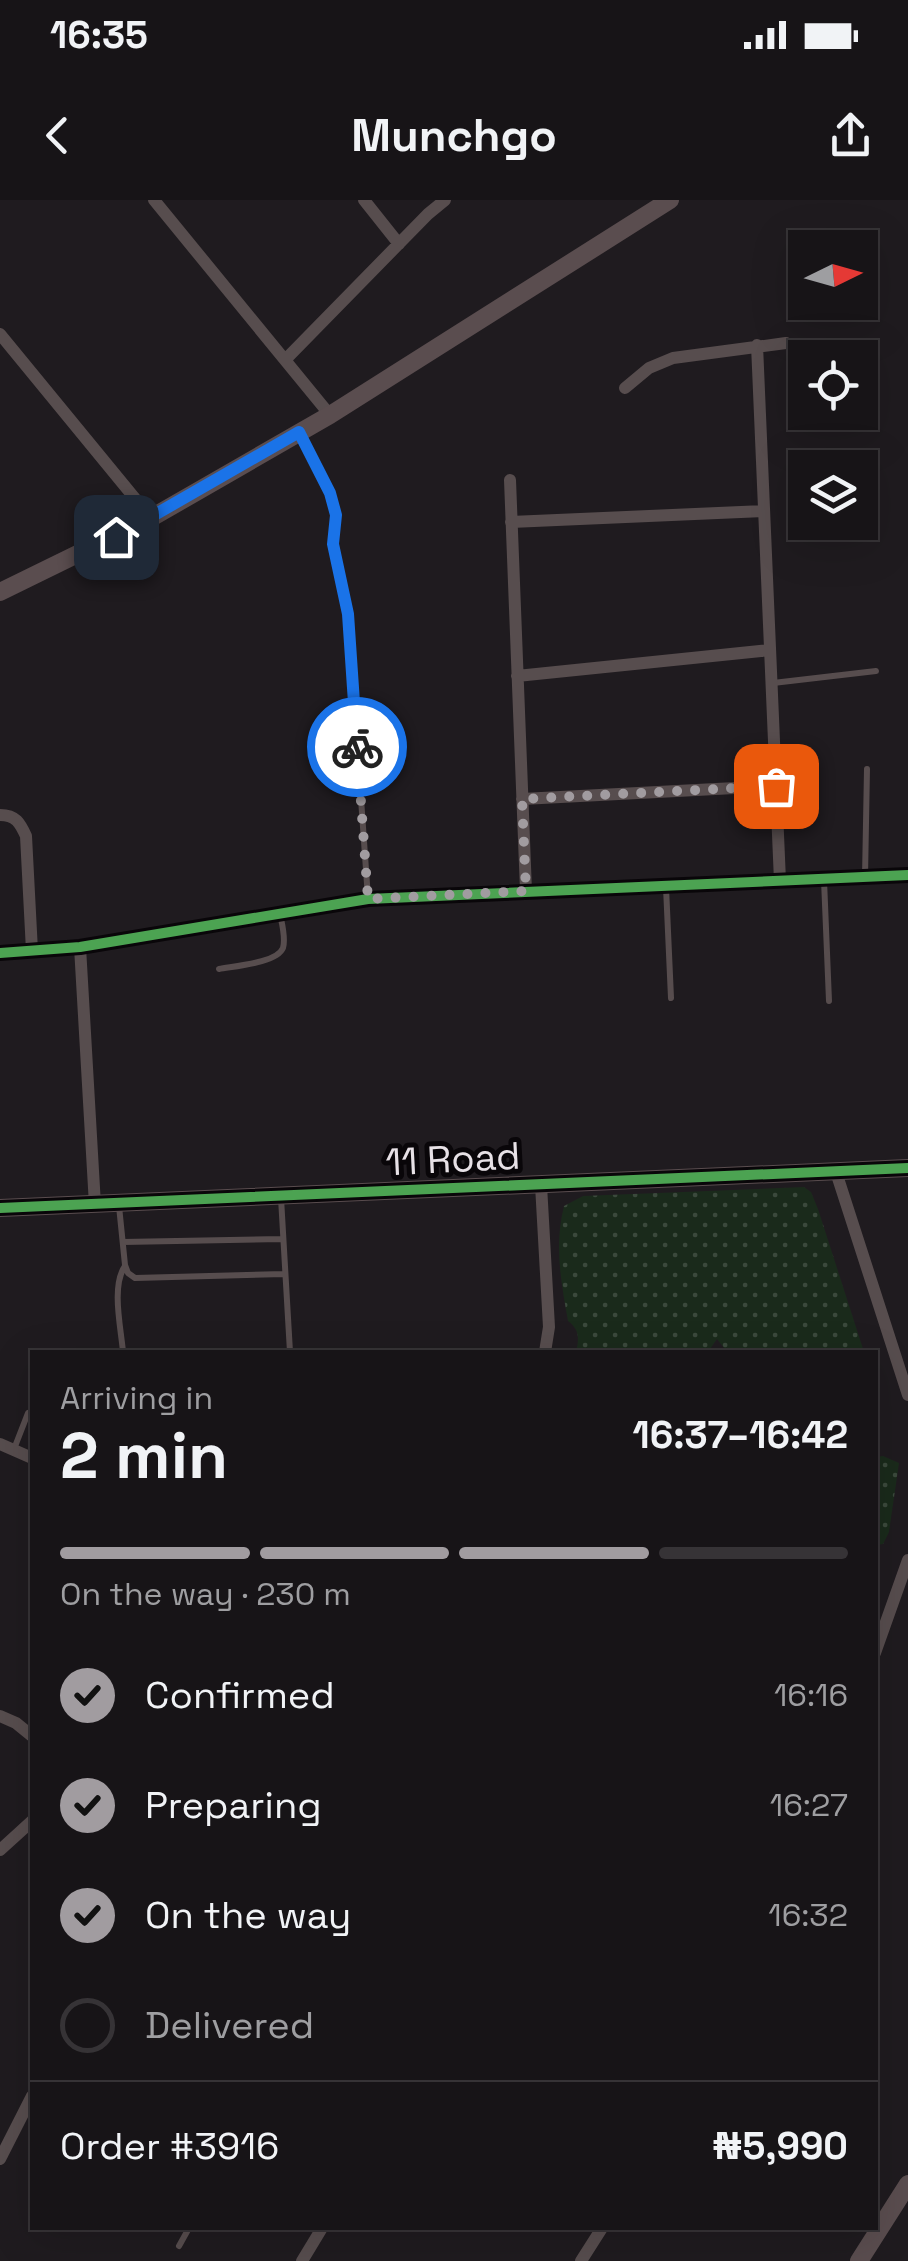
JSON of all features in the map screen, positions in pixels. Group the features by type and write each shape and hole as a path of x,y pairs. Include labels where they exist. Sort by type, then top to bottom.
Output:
{"street":[{"path":"154,200 330,415"},
{"path":"364,200 398,244"},
{"path":"286,359 445,200"},
{"path":"0,592 151,518 330,415 670,200"},
{"path":"0,334 151,518"},
{"path":"625,388 649,368 673,358 786,343"},
{"path":"757,345 780,880"},
{"path":"510,480 526,891"},
{"path":"512,522 764,511"},
{"path":"518,676 770,650"},
{"path":"522,799 776,786"},
{"path":"0,815 19,821 26,836 32,951"},
{"path":"0,952 80,948 368,899 908,875"},
{"path":"80,948 95,1205"},
{"name":"11 Road","path":"0,1208 908,1168"},
{"path":"836,1172 908,1395"},
{"path":"541,1185 549,1327 544,1350"},
{"path":"0,1444 30,1457"},
{"path":"878,1645 908,1560"},
{"path":"0,1716 30,1734"},
{"path":"0,1850 30,1822"},
{"path":"0,2159 30,2100"},
{"path":"860,2261 908,2184"},
{"path":"302,2261 321,2230"},
{"path":"581,2261 601,2230"}],"lane":[{"path":"299,432 330,493 336,515 333,544 348,614 368,899"},
{"path":"772,683 876,670"},
{"path":"865,877 867,769"},
{"path":"824,879 829,1001"},
{"path":"666,886 671,998"},
{"path":"220,969 274,958 281,952 284,944 280,912"},
{"path":"281,1197 290,1350"},
{"path":"119,1204 126,1265 134,1278 284,1274"},
{"path":"123,1242 282,1239"},
{"path":"123,1350 118,1285 126,1265"},
{"path":"14,1450 24,1418 30,1412"},
{"path":"179,2246 187,2230"}],"green space":[{"path":"804,1187 811,1192 818,1209 863,1350 725,1350 717,1339 710,1350 576,1350 578,1335 568,1321 563,1292 559,1235 564,1206 583,1196"},
{"path":"878,1457 899,1463 889,1532 883,1544 878,1545"}],"cycle path":[{"path":"0,953 80,947 368,899 908,875"},
{"path":"0,1208 908,1168"}],"way so far":[{"path":"357,747 368,899 526,891 522,799 776,786"}],"route":[{"path":"116,537 299,432 330,493 336,515 333,544 348,614 357,747"}]}
